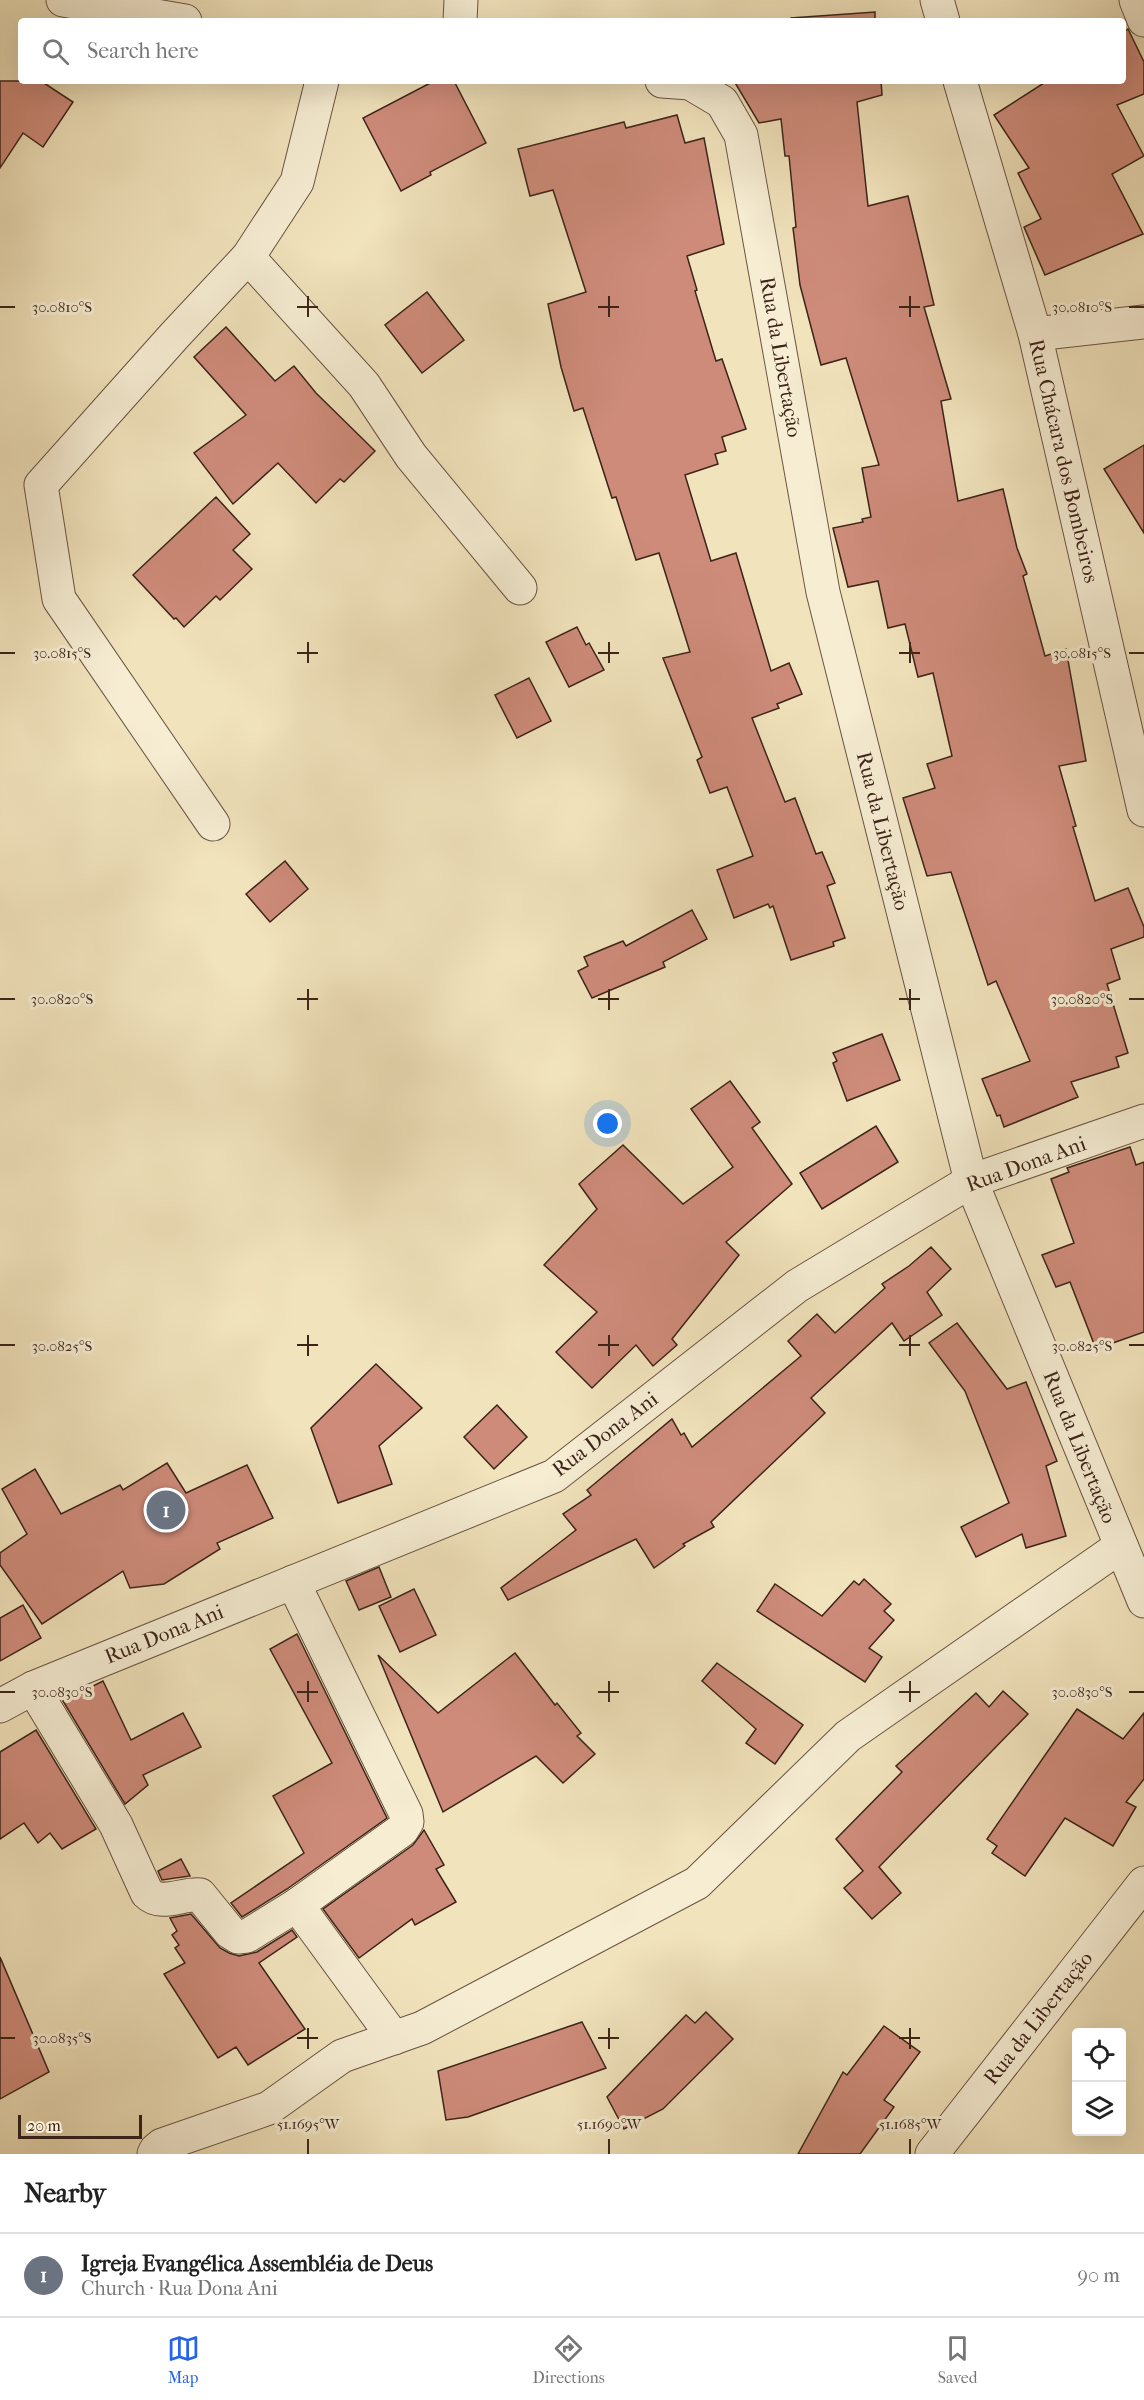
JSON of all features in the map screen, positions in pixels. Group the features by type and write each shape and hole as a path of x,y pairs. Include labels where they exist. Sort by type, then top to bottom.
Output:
{"street":[{"path":"63,0 168,18"},
{"path":"460,18 461,0"},
{"path":"936,0 942,18"},
{"path":"1136,0 1144,20"},
{"path":"213,824 59,599 41,484 175,335 249,257 297,182 321,84"},
{"name":"Rua da Libertação","path":"692,84 722,102 741,135 823,592 971,1181 1144,1601"},
{"name":"Rua Chácara dos Bombeiros","path":"961,84 1035,334 1144,810"},
{"path":"249,257 364,386 411,456 520,588"},
{"path":"1035,334 1144,322"},
{"name":"Rua Dona Ani","path":"0,1706 33,1688 554,1476 797,1286 971,1181 1144,1121"},
{"path":"154,2154 162,2145 269,2108 342,2056 422,2028 697,1883 848,1736 1121,1546"},
{"path":"33,1688 116,1826 147,1893 160,1900 200,1895 230,1932 238,1937 247,1936 297,1905 402,1830 407,1822 406,1814 293,1582"},
{"name":"Rua da Libertação","path":"932,2154 1144,1883"},
{"path":"297,1905 394,2038"}],"building":[{"path":"875,12 875,18 791,18"},
{"path":"1128,29 1144,62 1144,94 1117,105 1144,156 1112,174 1143,234 1045,275 1024,227 1041,219 1018,173 1029,168 994,115 1042,84 1126,84 1126,31"},
{"path":"0,81 18,81 18,84 46,84 73,102 43,147 23,133 0,168"},
{"path":"428,84 456,84 486,143 430,172 431,175 401,191 363,118"},
{"path":"736,84 881,84 882,95 857,102 868,206 908,196 934,305 924,307 951,399 941,401 958,501 1003,489 1017,548 1027,574 1023,576 1045,656 1066,649 1086,761 1059,766 1076,826 1073,827 1095,901 1128,888 1144,927 1144,937 1111,949 1120,979 1107,984 1128,1053 1116,1057 1119,1067 1071,1082 1078,1097 1004,1127 982,1079 1030,1061 996,981 988,985 951,872 927,876 903,798 935,788 927,764 952,756 933,673 918,677 905,624 888,628 878,581 848,587 833,528 863,522 862,519 871,517 862,468 879,465 846,358 821,365 800,285 793,228 796,227 789,156 785,156 781,119 759,123"},
{"path":"677,115 685,143 704,138 724,244 687,256 716,361 722,359 746,429 722,437 726,451 715,454 718,464 685,475 711,561 736,553 771,671 789,663 802,694 777,704 779,708 752,718 785,802 795,798 816,854 822,852 835,883 827,886 845,938 833,942 834,946 791,960 773,906 770,908 768,904 734,918 717,870 753,856 727,787 710,793 697,760 702,757 663,658 690,652 659,553 636,560 616,497 612,498 583,408 574,411 561,367 548,304 586,292 553,190 530,196 518,149 624,122 626,128"},
{"path":"427,292 464,340 422,373 385,325"},
{"path":"226,327 275,381 294,366 316,393 375,451 344,482 340,479 316,503 278,463 233,504 194,453 246,415 194,357"},
{"path":"1144,445 1144,533 1104,469"},
{"path":"216,497 250,534 233,550 252,569 220,600 216,596 184,627 133,575"},
{"path":"577,627 586,645 589,643 604,670 569,687 546,642"},
{"path":"529,678 551,721 517,738 495,695"},
{"path":"285,861 308,889 270,922 246,894"},
{"path":"692,910 707,939 663,962 665,967 592,998 578,971 588,966 584,957 623,941 626,946"},
{"path":"882,1034 900,1080 847,1101 833,1063 837,1061 833,1053"},
{"path":"730,1081 760,1122 752,1128 792,1184 726,1242 739,1255 672,1339 677,1345 653,1366 636,1345 592,1388 556,1352 597,1312 544,1265 597,1209 579,1184 623,1145 683,1204 733,1167 691,1109"},
{"path":"876,1126 898,1162 822,1209 800,1173"},
{"path":"1130,1147 1136,1165 1144,1162 1144,1332 1096,1349 1070,1282 1056,1287 1042,1255 1074,1243 1051,1179 1069,1172 1067,1168"},
{"path":"931,1247 951,1269 927,1292 942,1315 904,1341 892,1323 811,1398 825,1413 711,1522 714,1527 683,1544 685,1546 654,1568 636,1539 508,1600 501,1588 576,1530 563,1514 591,1495 587,1490 672,1419 681,1435 684,1433 692,1447 801,1356 788,1341 817,1314 835,1333 885,1288 882,1284 909,1266"},
{"path":"957,1323 1007,1389 1026,1382 1057,1461 1046,1466 1066,1536 1026,1548 1022,1534 976,1557 961,1527 1009,1503 965,1391 929,1343"},
{"path":"376,1364 422,1408 379,1446 392,1484 338,1503 311,1428"},
{"path":"497,1405 527,1437 494,1469 464,1437"},
{"path":"167,1463 186,1493 247,1465 273,1518 217,1543 220,1549 164,1584 130,1588 123,1571 42,1624 0,1565 0,1553 27,1534 2,1489 35,1469 61,1514 120,1485 123,1490"},
{"path":"379,1567 391,1597 359,1610 346,1581"},
{"path":"864,1579 891,1604 884,1611 894,1620 869,1648 882,1657 865,1682 757,1611 775,1584 822,1616 854,1581 859,1585"},
{"path":"414,1589 436,1635 400,1652 379,1606"},
{"path":"23,1605 41,1638 0,1661 0,1618"},
{"path":"297,1634 387,1818 287,1889 242,1917 231,1903 304,1853 273,1796 332,1763 270,1649"},
{"path":"515,1653 555,1705 557,1703 581,1733 577,1736 595,1754 563,1783 536,1756 443,1812 378,1655 438,1713"},
{"path":"717,1663 803,1725 775,1764 746,1743 756,1729 702,1681"},
{"path":"103,1681 131,1740 183,1713 201,1747 143,1775 148,1785 125,1804 63,1701"},
{"path":"1003,1691 1028,1714 879,1867 901,1893 872,1919 844,1888 863,1871 836,1839 902,1772 896,1766 976,1693 989,1707"},
{"path":"1077,1709 1123,1739 1144,1713 1144,1779 1126,1802 1136,1807 1113,1846 1065,1818 1025,1876 992,1853 997,1846 987,1839"},
{"path":"36,1730 96,1829 62,1849 50,1833 38,1843 24,1823 0,1839 0,1752"},
{"path":"424,1830 444,1865 436,1869 456,1902 415,1925 412,1919 359,1958 323,1909 413,1845"},
{"path":"181,1859 190,1876 162,1880 158,1871"},
{"path":"191,1914 220,1948 239,1956 257,1952 292,1930 297,1937 259,1963 305,2029 248,2065 236,2047 218,2058 164,1974 185,1963 175,1948 179,1945 172,1935 177,1931 170,1918"},
{"path":"0,1957 49,2072 0,2099"},
{"path":"706,2012 733,2039 663,2109 624,2129 607,2097 686,2015 695,2023"},
{"path":"582,2022 606,2068 468,2117 446,2120 438,2071"},
{"path":"884,2026 920,2052 884,2100 894,2107 860,2154 798,2154 843,2072 847,2075"}],"place":[{"name":"Igreja Evangélica Assembléia de Deus","path":"166,1510"}]}
